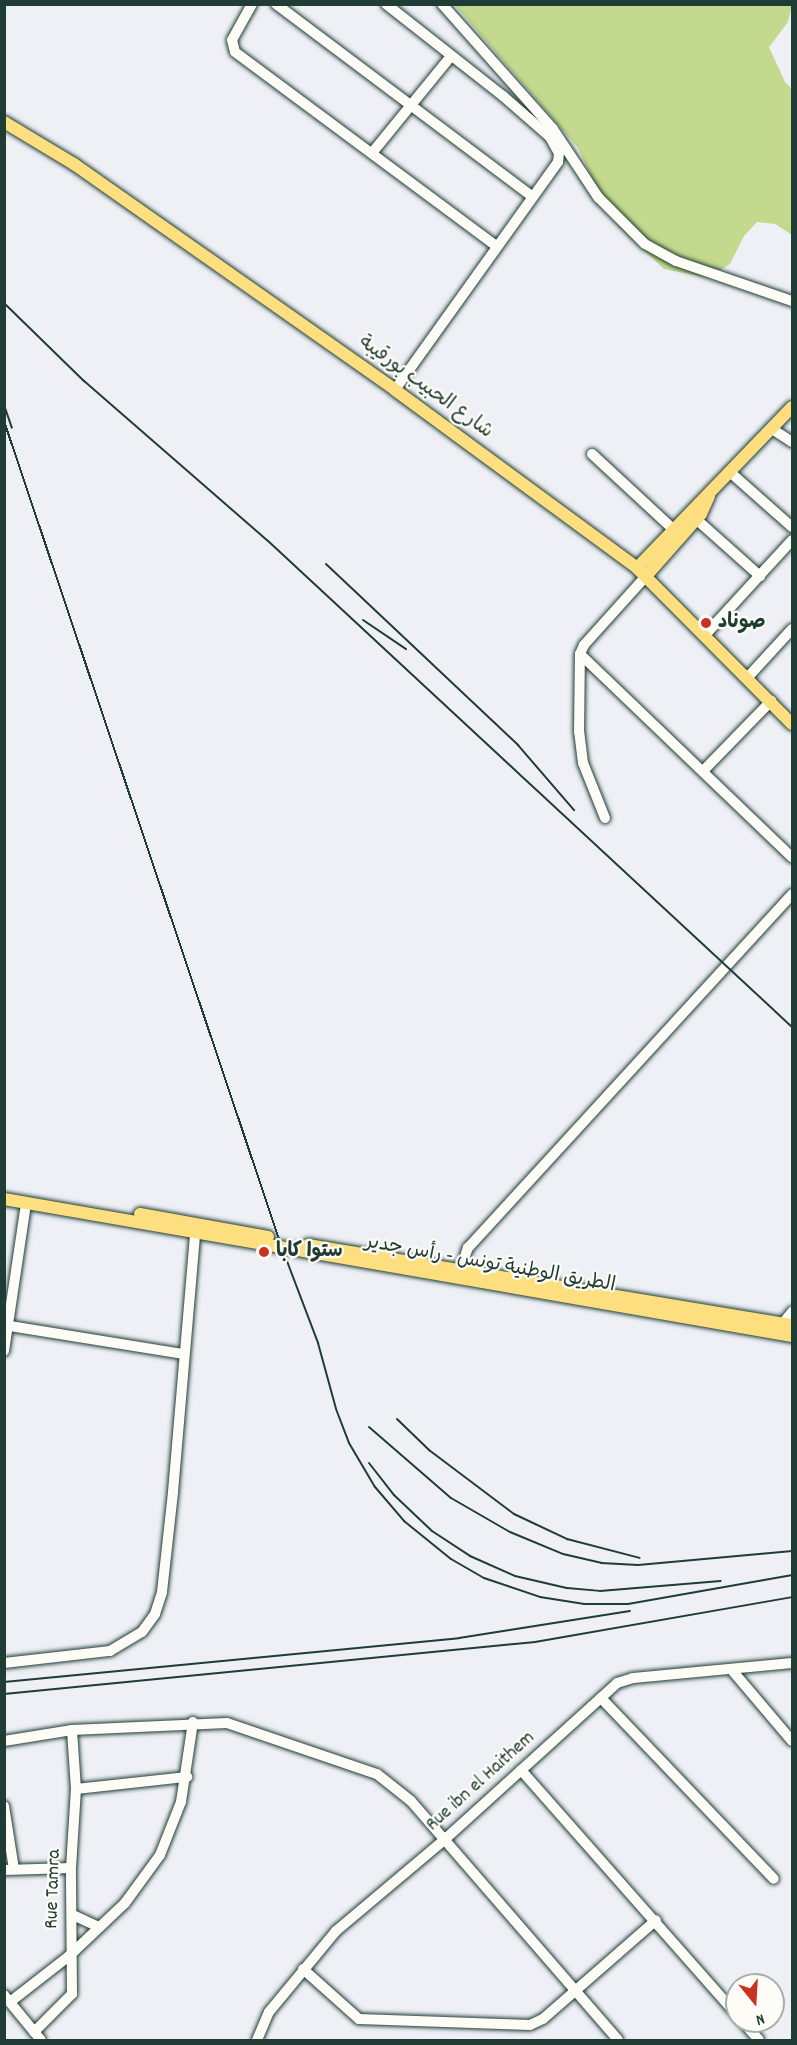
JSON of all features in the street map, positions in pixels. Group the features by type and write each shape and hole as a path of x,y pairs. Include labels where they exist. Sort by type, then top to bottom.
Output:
{"main road":[{"name":"شارع الحبيب بورقيبة","path":"4,122 74,164 395,390 642,571 792,724"},
{"path":"642,571 673,530 710,495 792,407"},
{"path":"642,571 696,519 710,495"},
{"name":"الطريق الوطنية تونس - رأس جدير","path":"4,1192 459,1275 784,1327 792,1336"},
{"name":"الطريق الوطنية تونس - رأس جدير","path":"4,1199 196,1227"}],"street":[{"path":"252,4 232,40 235,52 496,246"},
{"path":"276,4 532,196"},
{"path":"386,4 503,96 556,146 558,162 395,390"},
{"path":"442,4 560,137 598,197 645,244 676,261 792,301"},
{"path":"372,153 451,56"},
{"path":"772,429 792,442"},
{"path":"592,454 673,530"},
{"path":"731,473 792,527"},
{"path":"696,519 760,576"},
{"path":"706,634 792,540"},
{"path":"605,818 583,763 579,732 580,654 584,645 642,571"},
{"path":"748,677 792,629"},
{"path":"580,654 792,857"},
{"path":"703,771 771,701"},
{"path":"459,1275 468,1248 792,894"},
{"path":"4,1351 6,1325 26,1203"},
{"path":"4,1663 110,1651 142,1632 154,1614 163,1581 196,1227"},
{"path":"784,1327 792,1312"},
{"path":"6,1325 184,1354"},
{"name":"Rue ibn el Haithem","path":"257,2040 269,2012 336,1931 443,1841 617,1683 633,1678 792,1663"},
{"path":"731,1669 792,1741"},
{"path":"602,1698 774,1879"},
{"path":"37,2036 7,1998 69,1956 125,1903 160,1856 176,1819 187,1777 193,1722"},
{"path":"4,1741 72,1730 193,1722 238,1725 377,1774 398,1787 618,2040"},
{"name":"Rue Tamra","path":"37,2036 70,1998 69,1956 74,1915 70,1868 76,1789 72,1730"},
{"path":"521,1770 656,1920 725,2001"},
{"path":"76,1789 187,1777"},
{"path":"4,1806 9,1870 70,1868"},
{"path":"74,1915 90,1926 99,1927"},
{"path":"303,1969 359,2019 530,2025 543,2019 656,1920"}],"green space":[{"path":"455,5 792,5 788,22 769,47 785,82 792,89 792,235 775,224 757,222 744,236 730,264 708,278 664,269 619,227 605,205 578,148"}],"railway":[{"path":"4,303 84,381 267,540 792,1027"},
{"path":"4,405 12,428"},
{"path":"4,421 282,1248 318,1343 336,1409 349,1443 375,1487 404,1521 451,1559 484,1578 540,1597 584,1604 628,1604 792,1575"},
{"path":"326,564 518,745 574,810"},
{"path":"363,620 406,649"},
{"path":"397,1419 429,1450 514,1514 567,1539 640,1558"},
{"path":"369,1427 451,1498 510,1532 563,1554 601,1563 638,1565 792,1551"},
{"path":"369,1463 394,1495 432,1531 470,1556 515,1576 567,1588 600,1591 721,1581"},
{"path":"4,1694 535,1642 792,1597"},
{"path":"4,1682 459,1638 630,1611"}],"place":[{"name":"صوناد","path":"706,623"},
{"name":"ستوا كابا","path":"264,1252"}]}
